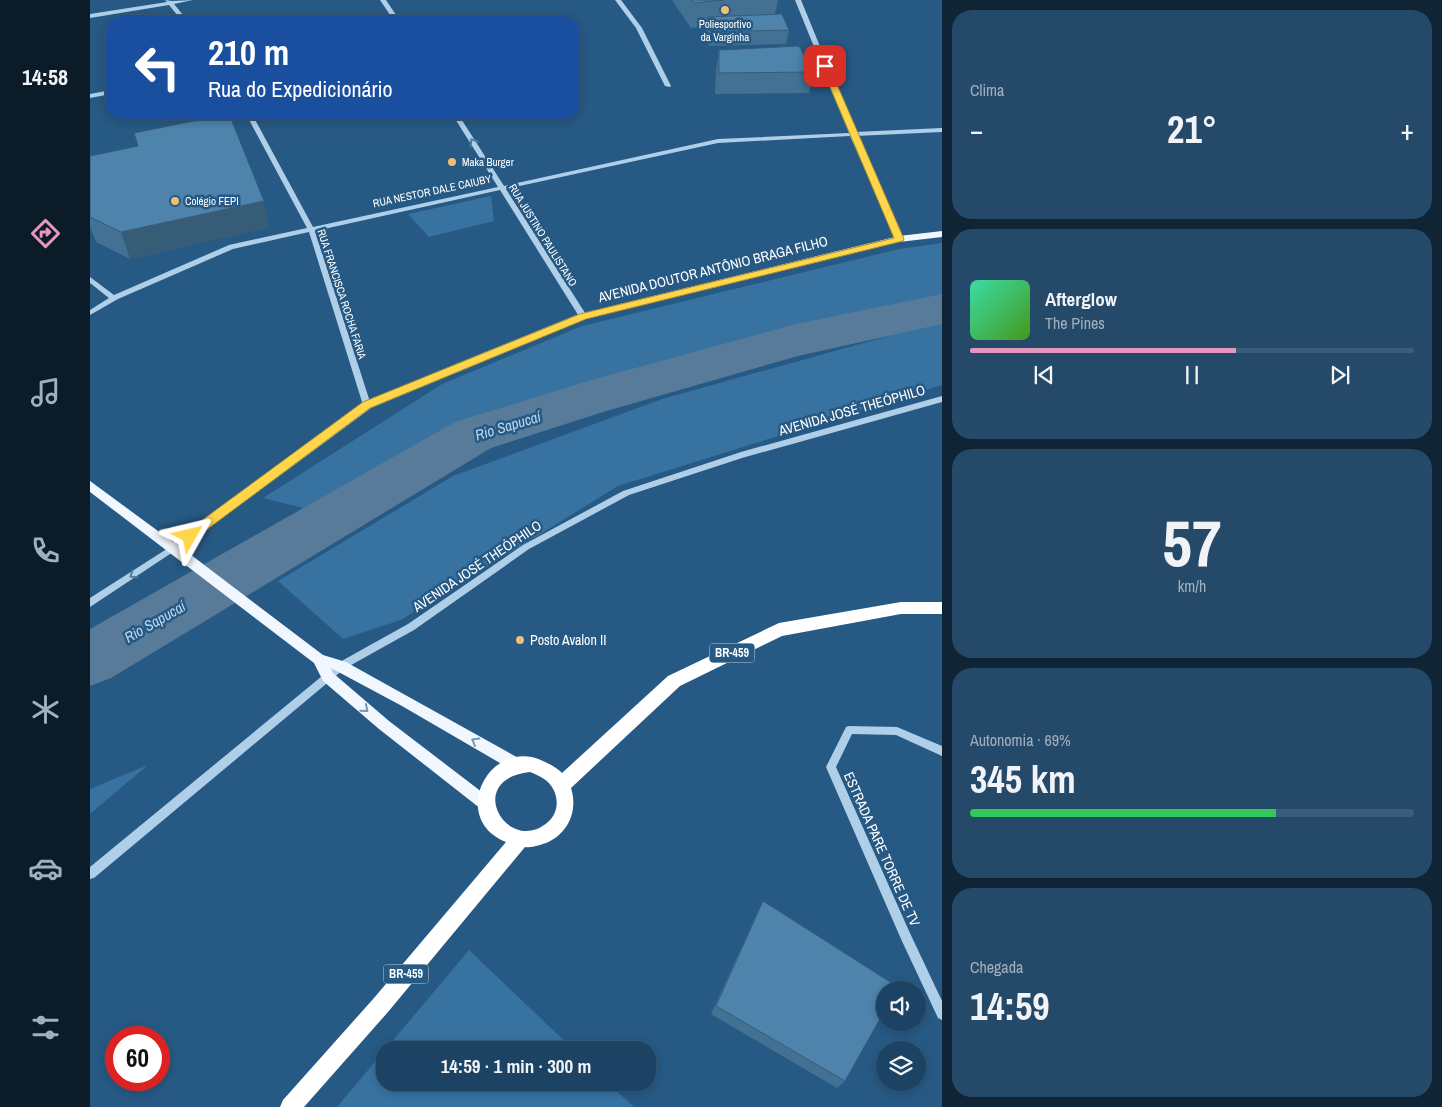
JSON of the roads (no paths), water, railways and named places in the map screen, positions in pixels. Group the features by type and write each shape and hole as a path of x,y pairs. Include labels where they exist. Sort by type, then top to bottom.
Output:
{"highway":[{"name":"BR-459","path":"562,785 674,681 779,630 901,608 942,608"},
{"path":"530,764 554,774 562,785 566,796 566,808 559,823 545,835 533,839 520,839 507,835 496,827 489,816 486,804 487,793 491,783 507,769 517,765 530,764"},
{"name":"BR-459","path":"290,1107 380,1005 520,839"}],"main road":[{"name":"AVENIDA DOUTOR ANTÔNIO BRAGA FILHO","path":"179,552 366,405 583,316 899,239 942,234"},
{"path":"90,486 319,659 341,666 517,765"},
{"path":"319,659 328,677 384,725 486,804"}],"street":[{"path":"90,16 190,0"},
{"path":"384,0 393,15"},
{"path":"618,0 639,28 668,86"},
{"path":"798,0 852,133 899,239"},
{"path":"169,2 180,15"},
{"path":"90,96 105,93"},
{"name":"RUA FRANCISCA ROCHA FARIA","path":"252,120 311,229 366,405"},
{"name":"RUA JUSTINO PAULISTANO","path":"459,120 583,316"},
{"name":"RUA NESTOR DALE CAIUBY","path":"90,313 113,298 231,247 501,187 718,141 942,130"},
{"path":"90,279 113,298"},
{"name":"AVENIDA JOSÉ THEÓPHILO","path":"90,874 341,666 411,627 526,546 626,493 741,455 942,400"},
{"name":"AVENIDA DOUTOR ANTÔNIO BRAGA FILHO","path":"90,603 179,552"},
{"name":"ESTRADA PARE TORRE DE TV","path":"942,751 897,731 849,730 831,767 942,1014"}],"waterway":[{"name":"Rio Sapucaí","path":"90,660 473,435 588,399 796,340 942,309"}],"place":[{"name":"Poliesportivo da Varginha","path":"725,10"},
{"name":"Maka Burger","path":"452,162"},
{"name":"Colégio FEPI","path":"175,201"},
{"name":"Posto Avalon II","path":"520,640"}]}
